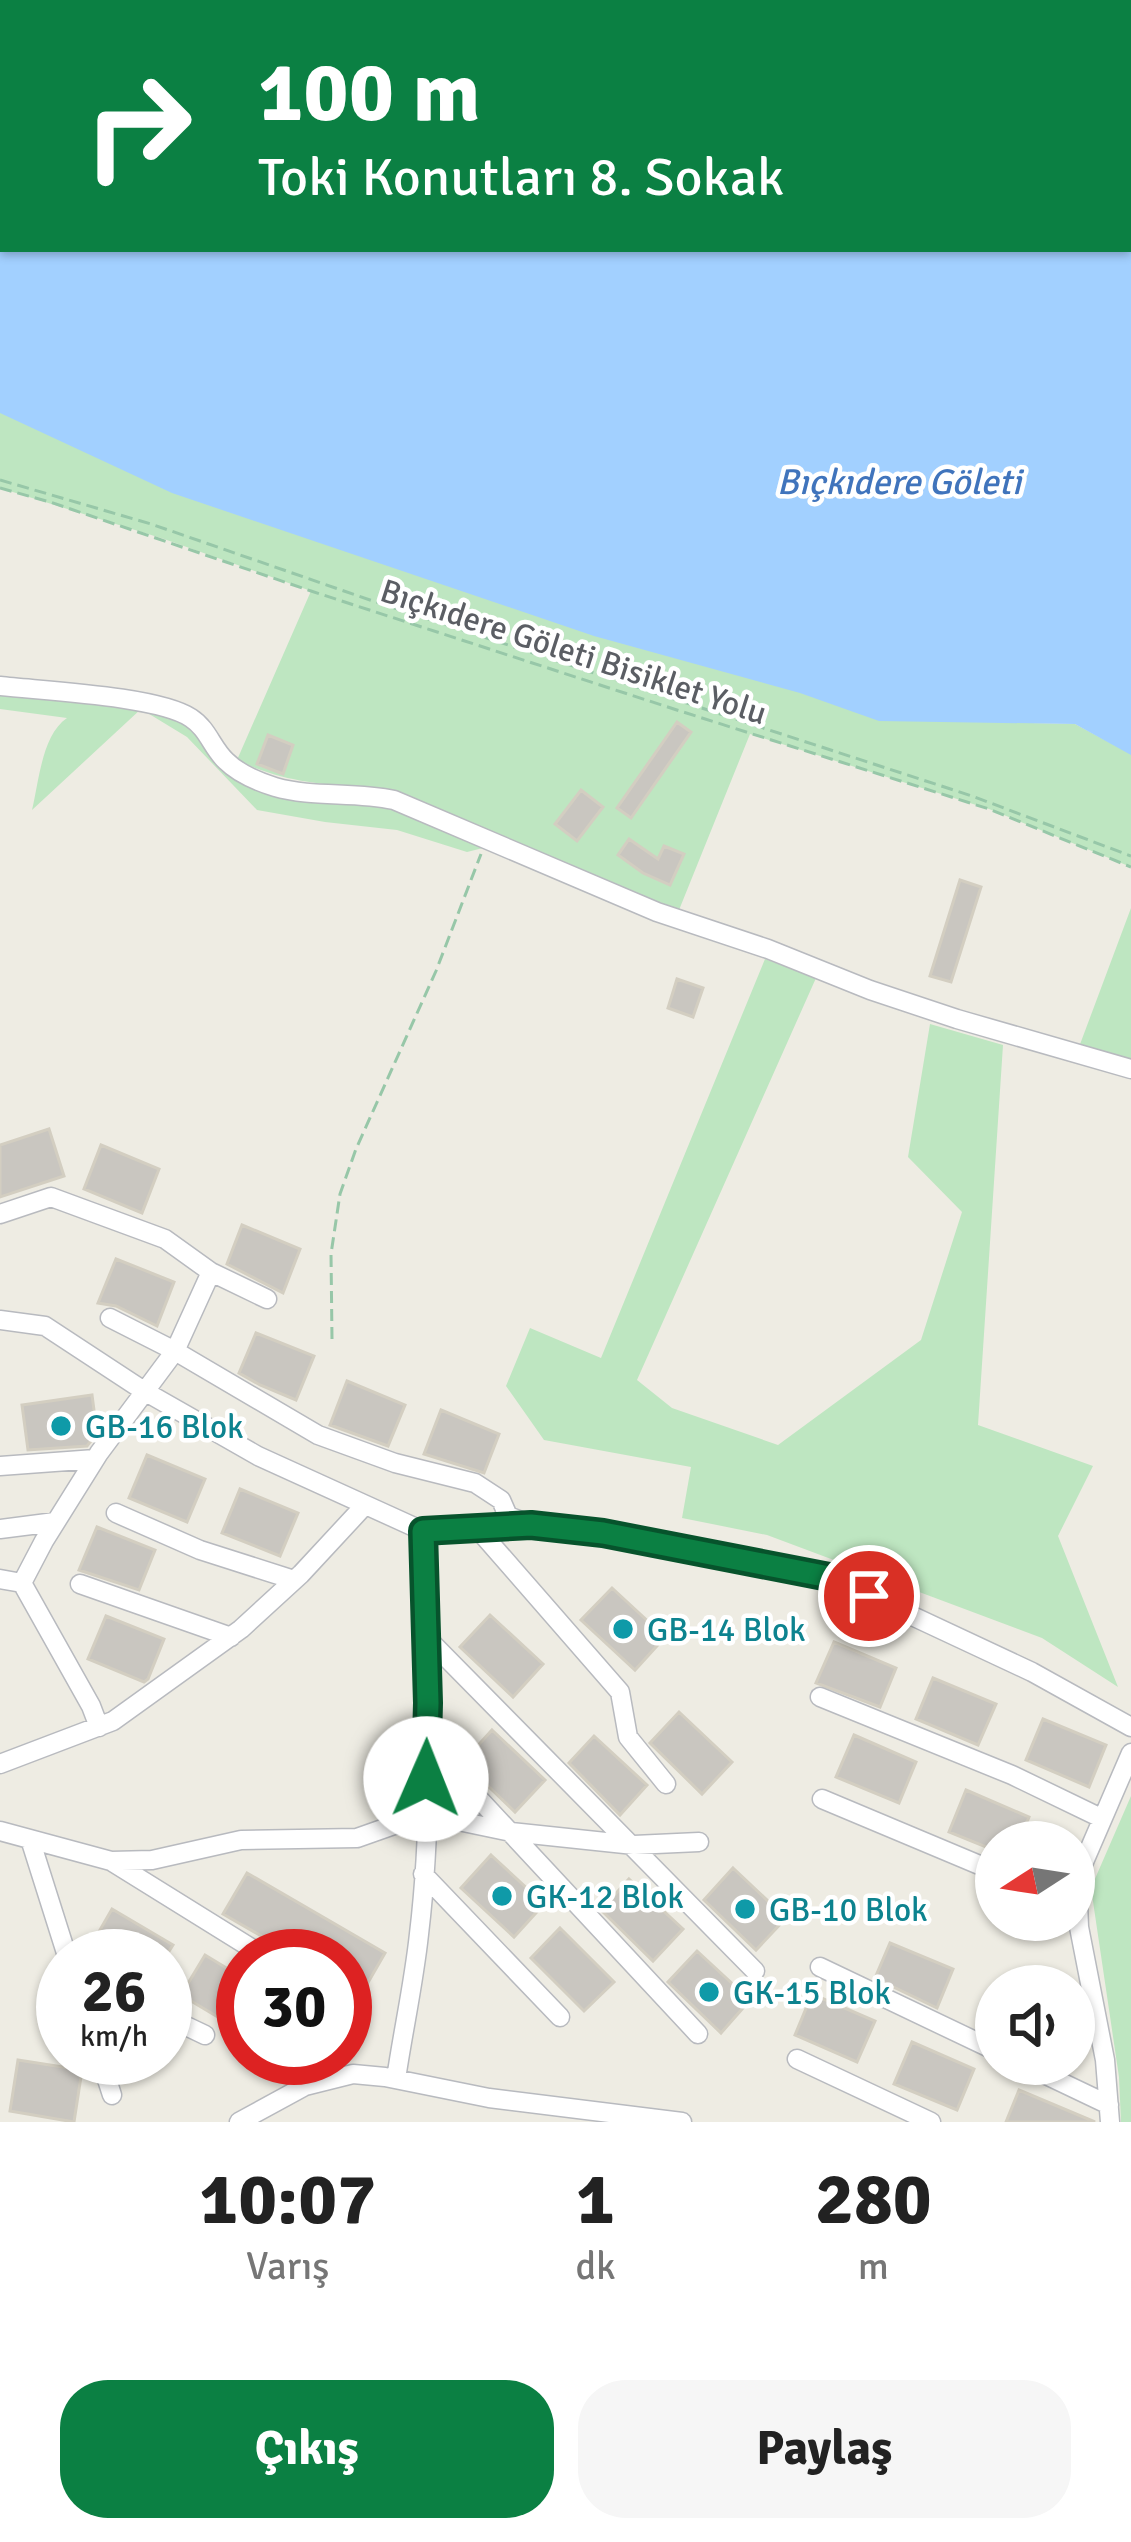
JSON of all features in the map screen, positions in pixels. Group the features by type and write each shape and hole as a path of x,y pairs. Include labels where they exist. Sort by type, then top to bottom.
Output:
{"street":[{"path":"0,686 177,711 198,724 226,761 257,780 294,790 394,800 656,912 916,1006 1131,1070"},
{"path":"0,1214 51,1197 166,1239 211,1271 267,1299"},
{"path":"22,1583 95,1459 175,1351 211,1271"},
{"path":"110,1318 318,1435 476,1484 501,1500 508,1516 531,1525"},
{"path":"0,1320 45,1327 258,1456 423,1531 531,1525 603,1533 829,1577 1032,1672 1131,1727"},
{"path":"0,1466 95,1459"},
{"path":"0,1764 113,1721 231,1637 294,1580 365,1504"},
{"path":"116,1513 200,1550 294,1580"},
{"path":"0,1528 55,1522"},
{"path":"477,1528 620,1692 628,1737 666,1784"},
{"path":"396,2079 419,1934 423,1874 427,1743 423,1531"},
{"path":"0,1579 22,1583"},
{"path":"22,1583 99,1727"},
{"path":"80,1584 231,1637"},
{"path":"426,1637 755,1971"},
{"path":"820,1697 1012,1775 1101,1818"},
{"path":"427,1743 698,2034"},
{"path":"1095,1833 1131,1754"},
{"path":"822,1798 975,1863"},
{"path":"111,1862 152,1860 241,1840 357,1838 425,1814 512,1832 634,1845 698,1842"},
{"path":"0,1831 111,1862 220,1929"},
{"path":"30,1839 58,1929"},
{"path":"423,1874 560,2017"},
{"path":"1082,1941 1105,2060 1109,2114"},
{"path":"820,1967 975,2041"},
{"path":"192,2029 205,2035"},
{"path":"797,2059 931,2122"},
{"path":"239,2122 305,2086 352,2074 489,2098 682,2122"},
{"path":"109,2085 112,2095"},
{"path":"1059,2085 1109,2114"}],"path":[{"path":"0,480 151,524 972,796 1131,856"},
{"name":"Bıçkıdere Göleti Bisiklet Yolu","path":"0,488 989,809 1131,867"},
{"path":"332,1339 331,1254 340,1194 436,971 486,840"}],"green space":[{"path":"0,252 10,252 1030,723 1075,724 1131,754 1131,867 989,809 750,734 679,910 365,788 284,777 237,760 311,591 0,488"},
{"path":"0,693 148,709 171,715 228,770 391,807 483,848 467,852 397,830 257,810 187,737 141,709 32,810 47,747 67,718 0,709"},
{"path":"1131,908 1131,1061 1079,1047"},
{"path":"765,959 816,978 637,1380 672,1408 778,1445 921,1340 962,1212 908,1157 930,1024 1003,1045 978,1425 1093,1466 1058,1536 1118,1687 1042,1638 767,1535 682,1518 691,1467 544,1440 506,1386 530,1328 601,1358"},
{"path":"1131,1796 1131,2122 1121,2122 1119,2077 1095,1915 1095,1879"}],"water":[{"name":"Bıçkıdere Göleti","path":"0,252 1131,252 1131,755 1075,724 879,721 800,693 594,636 172,493 0,413"}],"building":[{"path":"677,722 691,732 631,818 617,808"},
{"path":"268,735 293,745 283,774 257,764"},
{"path":"581,790 603,807 577,841 555,824"},
{"path":"629,839 658,859 664,846 684,854 670,885 618,855"},
{"path":"960,880 981,887 951,982 930,976"},
{"path":"677,979 703,988 693,1017 668,1008"},
{"path":"49,1129 64,1176 0,1197 0,1145"},
{"path":"101,1145 159,1169 142,1213 84,1189"},
{"path":"242,1225 300,1249 283,1293 227,1264"},
{"path":"116,1259 174,1282 157,1326 116,1306 98,1303"},
{"path":"256,1333 314,1356 296,1400 239,1373"},
{"path":"347,1381 405,1405 388,1446 330,1425"},
{"name":"GB-16 Blok","path":"92,1395 97,1433 87,1446 28,1450 22,1405"},
{"path":"441,1410 499,1434 484,1473 424,1454"},
{"path":"147,1455 205,1479 187,1522 129,1498"},
{"path":"240,1489 298,1513 280,1556 222,1533"},
{"path":"97,1527 155,1550 139,1590 79,1570"},
{"name":"GB-14 Blok","path":"612,1588 665,1637 635,1670 581,1620"},
{"path":"490,1615 543,1664 513,1697 460,1647"},
{"path":"106,1616 164,1639 144,1682 88,1659"},
{"path":"834,1642 896,1668 880,1707 816,1683"},
{"path":"933,1678 996,1704 978,1745 916,1719"},
{"path":"679,1712 732,1762 702,1794 650,1743"},
{"path":"1043,1719 1106,1745 1089,1787 1026,1760"},
{"path":"492,1730 545,1780 515,1812 463,1762"},
{"path":"854,1735 916,1762 899,1803 836,1777"},
{"path":"594,1736 647,1785 620,1815 569,1763"},
{"path":"966,1790 1029,1817 1027,1821 975,1821 975,1843 949,1832"},
{"name":"GK-12 Blok","path":"491,1855 544,1904 514,1937 461,1888"},
{"name":"GB-10 Blok","path":"733,1868 786,1918 756,1950 704,1900"},
{"path":"247,1873 344,1929 249,1929 223,1914"},
{"path":"629,1879 683,1929 653,1961 601,1910"},
{"path":"112,1909 146,1929 100,1929"},
{"path":"560,1928 614,1982 584,2011 531,1958"},
{"path":"890,1943 953,1969 937,2008 875,1978"},
{"path":"372,1945 385,1953 372,1976"},
{"name":"GK-15 Blok","path":"697,1951 750,2000 721,2033 668,1982"},
{"path":"205,1955 216,1962 216,2016 192,2002 192,1977"},
{"path":"812,1994 875,2021 857,2062 795,2035"},
{"path":"912,2042 974,2069 957,2110 894,2084"},
{"path":"18,2060 36,2063 36,2085 80,2085 74,2122 10,2111"},
{"path":"1019,2090 1095,2122 1006,2122"}],"place":[{"name":"GB-16 Blok","path":"61,1426"},
{"name":"GB-14 Blok","path":"623,1629"},
{"name":"GK-12 Blok","path":"502,1896"},
{"name":"GB-10 Blok","path":"745,1909"},
{"name":"GK-15 Blok","path":"709,1992"}],"route":[{"path":"426,1779 423,1531 531,1525 603,1533 829,1577 869,1596"}]}
